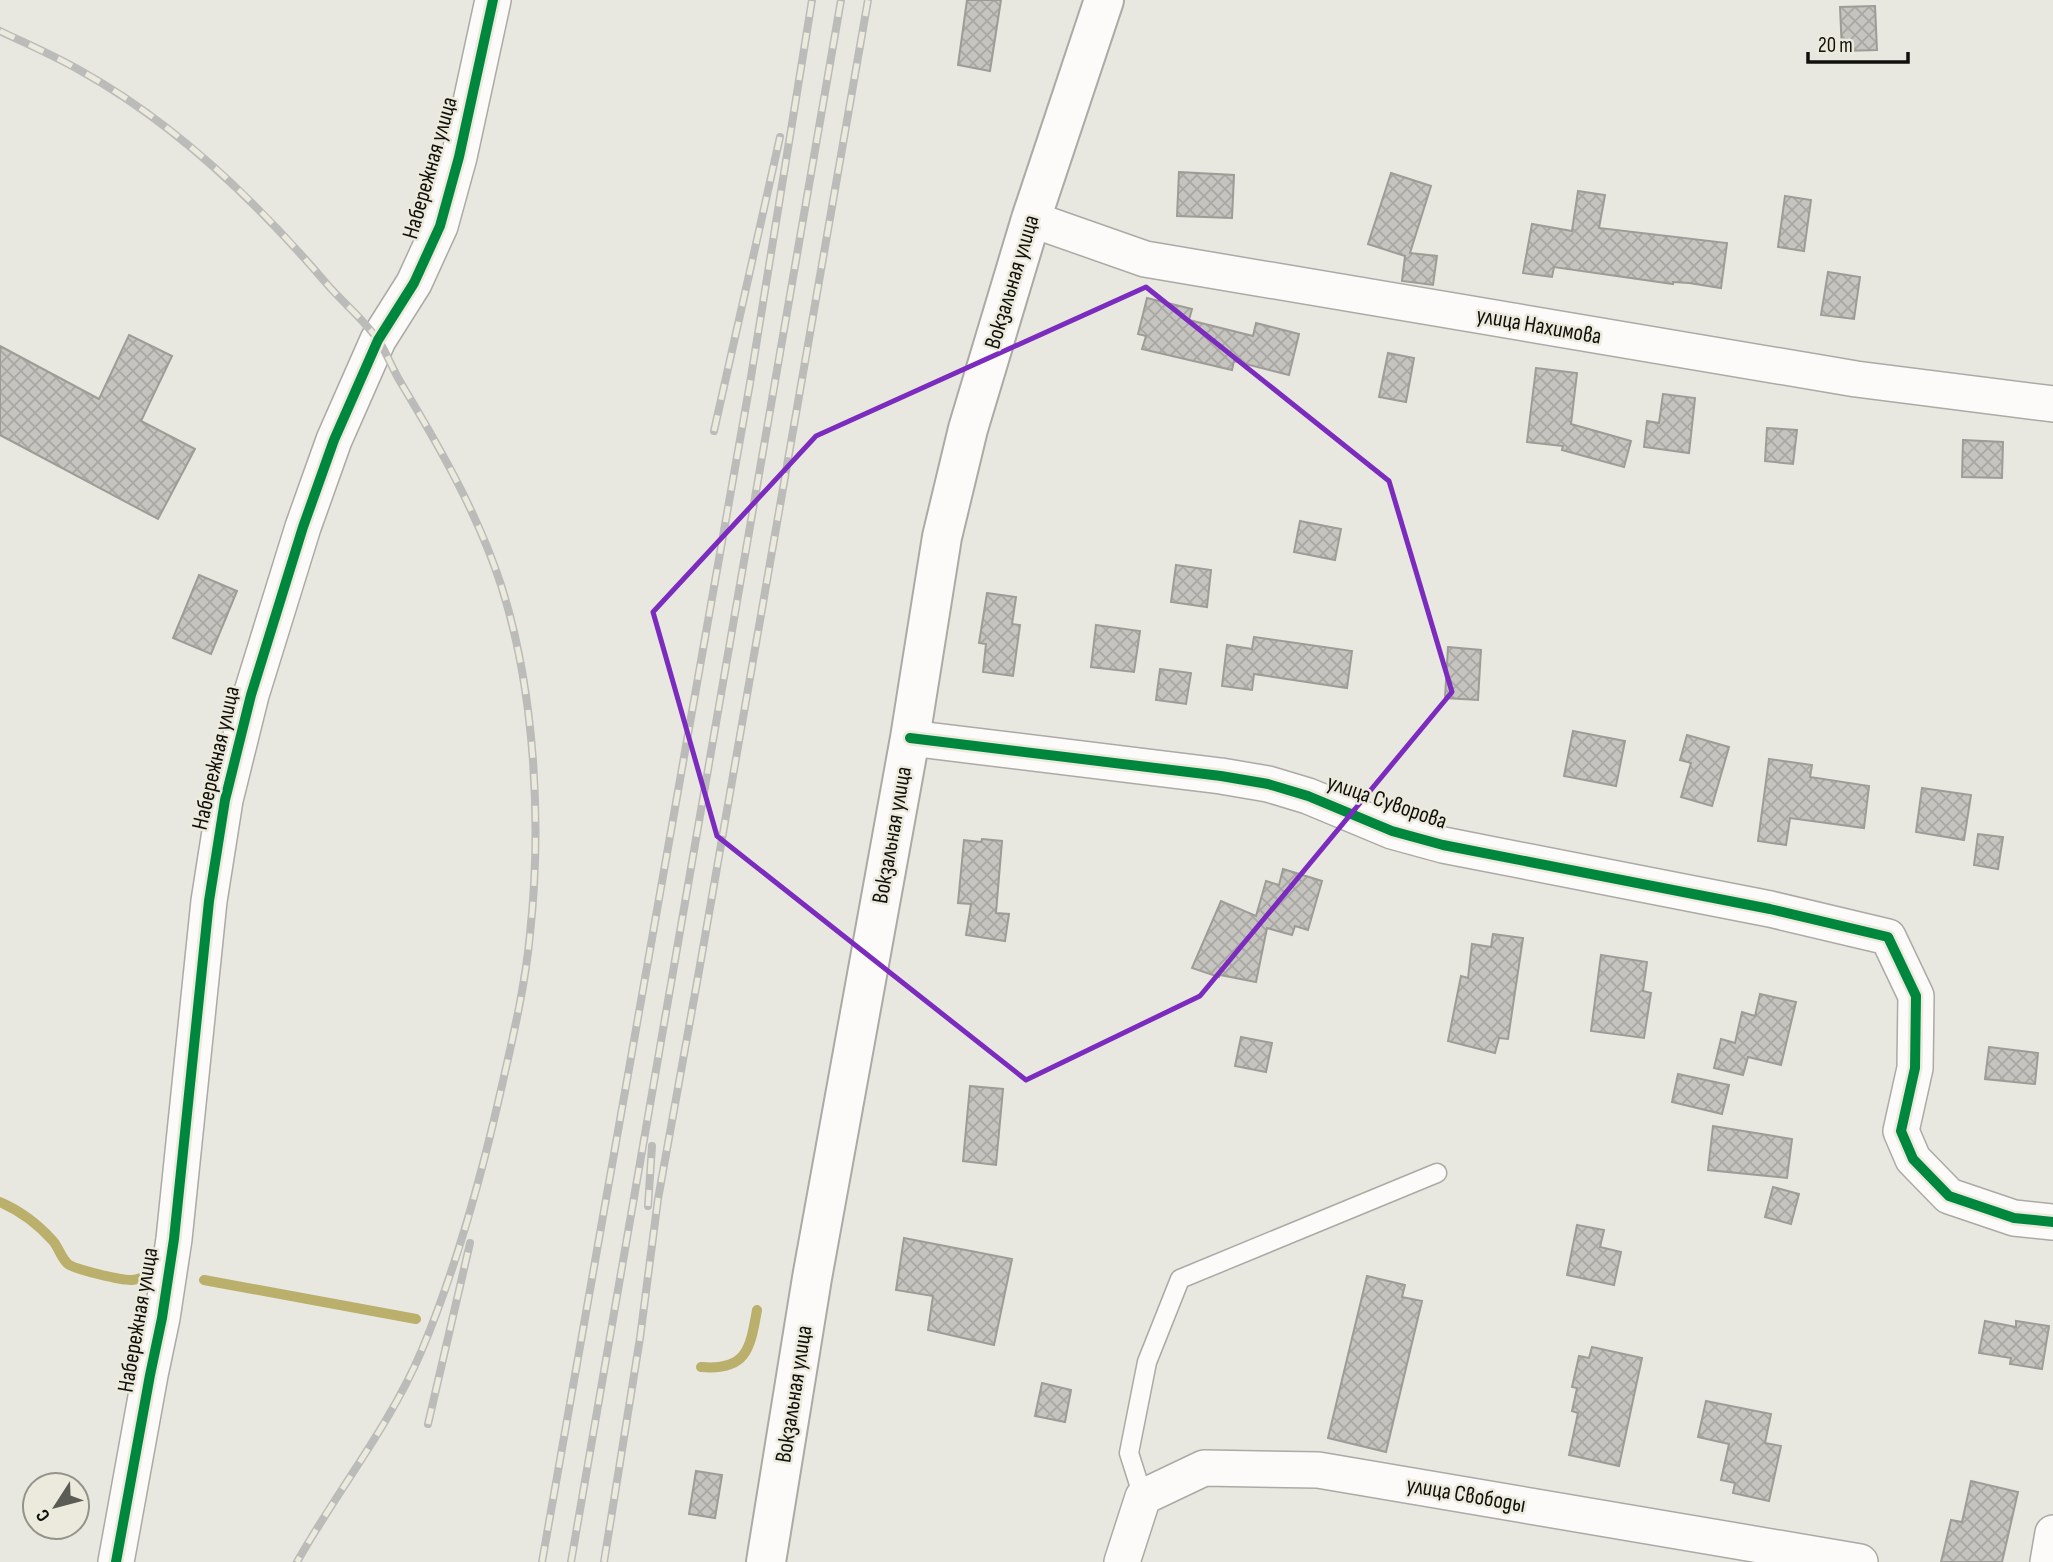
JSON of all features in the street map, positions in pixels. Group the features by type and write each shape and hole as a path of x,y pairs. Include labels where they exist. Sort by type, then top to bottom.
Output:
{"main road":[{"name":"Вокзальная улица","path":"766,1562 812,1278 910,738 942,537 968,429 1031,219 1104,0"}],"street":[{"name":"Набережная улица","path":"116,1562 162,1318 174,1239 208,915 225,800 255,682 303,527 334,440 378,340 414,283 440,226 459,157 493,0"},
{"name":"улица Нахимова","path":"1031,219 1145,259 1856,379 2053,404"},
{"name":"улица Суворова","path":"910,738 1268,784 1308,796 1392,831 1443,845 1770,909 1888,937 1916,996 1915,1068 1901,1131 1913,1159 1949,1196 2014,1218 2053,1222"},
{"name":"улица Свободы","path":"1143,1497 1204,1468 1318,1470 1860,1562"},
{"path":"1122,1562 1143,1497"},
{"path":"2048,1562 2053,1533"}],"lane":[{"path":"1143,1497 1129,1453 1147,1362 1180,1279 1437,1173"}],"highlighted area":[{"path":"1146,287 1389,481 1452,692 1200,996 1026,1080 717,836 653,612 816,436"}],"building":[{"path":"967,0 1001,0 990,71 958,65"},
{"path":"1875,6 1877,50 1842,51 1840,7"},
{"path":"1179,172 1234,175 1232,218 1177,216"},
{"path":"1391,173 1431,186 1410,253 1437,256 1433,285 1402,281 1405,256 1368,244"},
{"path":"1578,191 1605,195 1599,228 1727,243 1721,288 1554,267 1552,277 1523,273 1532,224 1572,231"},
{"path":"1785,196 1811,200 1804,251 1778,247"},
{"path":"1828,272 1860,277 1854,319 1821,315"},
{"path":"1147,298 1192,309 1189,320 1253,336 1256,323 1299,334 1289,375 1234,361 1232,370 1142,349 1146,336 1138,334"},
{"path":"129,335 172,356 141,421 195,449 158,519 0,435 0,346 99,399"},
{"path":"1388,353 1414,358 1406,402 1379,397"},
{"path":"1536,368 1577,373 1571,424 1631,441 1624,467 1562,450 1563,446 1527,442"},
{"path":"1663,394 1695,398 1689,453 1644,447 1647,421 1659,423"},
{"path":"1767,428 1797,430 1793,464 1765,461"},
{"path":"1963,440 2003,442 2002,478 1962,477"},
{"path":"1300,521 1341,529 1335,560 1294,552"},
{"path":"1176,565 1211,570 1207,607 1171,602"},
{"path":"199,575 237,591 211,654 173,638"},
{"path":"987,593 1016,597 1012,624 1020,625 1013,676 983,672 986,644 979,643"},
{"path":"1096,625 1140,631 1134,672 1091,667"},
{"path":"1254,637 1352,651 1347,688 1254,674 1252,690 1222,686 1227,645 1252,649"},
{"path":"1448,647 1481,650 1478,700 1445,698"},
{"path":"1160,669 1191,673 1186,704 1156,700"},
{"path":"1573,731 1625,741 1616,786 1564,776"},
{"path":"1687,735 1729,747 1712,806 1681,797 1691,763 1680,760"},
{"path":"1769,759 1812,765 1810,777 1869,786 1864,828 1790,818 1786,845 1758,841"},
{"path":"1922,788 1971,795 1964,840 1916,832"},
{"path":"1978,834 2003,837 1998,869 1974,865"},
{"path":"982,839 1002,841 996,913 1009,914 1005,941 966,935 971,904 958,903 964,840 981,842"},
{"path":"1283,869 1322,881 1308,930 1295,926 1292,935 1267,928 1256,982 1220,975 1219,977 1192,968 1221,901 1256,916 1266,881 1279,885"},
{"path":"1493,934 1523,938 1508,1039 1499,1038 1495,1053 1448,1041 1461,976 1468,978 1472,944 1491,947"},
{"path":"1601,955 1647,962 1643,991 1651,993 1644,1038 1591,1031"},
{"path":"1760,994 1796,1002 1781,1065 1748,1057 1743,1075 1714,1068 1721,1039 1735,1043 1742,1012 1755,1016"},
{"path":"1241,1037 1272,1043 1266,1072 1235,1066"},
{"path":"1989,1047 2038,1053 2035,1084 1985,1079"},
{"path":"1678,1074 1729,1085 1722,1114 1672,1102"},
{"path":"970,1086 1003,1089 996,1165 963,1161"},
{"path":"1713,1126 1792,1139 1787,1178 1708,1170"},
{"path":"1773,1187 1799,1194 1791,1224 1765,1217"},
{"path":"1577,1225 1604,1230 1600,1247 1621,1252 1614,1285 1567,1275"},
{"path":"904,1238 1012,1259 994,1345 928,1330 933,1296 896,1290"},
{"path":"1367,1276 1405,1285 1402,1297 1422,1301 1386,1452 1328,1438"},
{"path":"1985,1321 2016,1327 2016,1321 2049,1326 2042,1369 2010,1364 2011,1358 1979,1353"},
{"path":"1592,1347 1642,1358 1619,1466 1569,1455 1578,1413 1572,1411 1577,1388 1572,1387 1579,1356 1589,1358"},
{"path":"1042,1383 1071,1390 1065,1422 1035,1416"},
{"path":"1706,1401 1771,1414 1765,1443 1781,1446 1769,1501 1733,1493 1735,1483 1721,1480 1729,1444 1698,1437"},
{"path":"696,1471 722,1475 715,1518 689,1514"},
{"path":"1971,1481 2018,1492 2002,1562 1941,1562 1951,1520 1962,1522"}],"waterway":[{"path":"0,1202 41,1229 68,1264 127,1280 148,1276"},
{"path":"204,1280 416,1319"},
{"path":"701,1367 728,1365 744,1355 752,1336 757,1310"}],"railway":[{"path":"542,1562 750,383 812,0"},
{"path":"571,1562 841,0"},
{"path":"604,1562 640,1338 658,1199 868,0"},
{"path":"0,31 81,71 116,92 181,139 243,194 368,327 380,343 443,456 481,532 501,585 522,669 533,758 534,891 521,994 484,1160 434,1321 408,1380 297,1562"},
{"path":"714,431 780,137"},
{"path":"648,1206 652,1146"},
{"path":"428,1424 470,1243"}],"cycle path":[{"path":"116,1562 162,1318 174,1239 209,901 225,800 251,695 303,527 334,440 378,340 414,283 440,226 459,157 493,0"},
{"path":"910,738 1268,784 1308,796 1392,831 1443,845 1770,909 1888,937 1916,996 1915,1068 1901,1131 1913,1159 1949,1196 2014,1218 2053,1222"}]}
